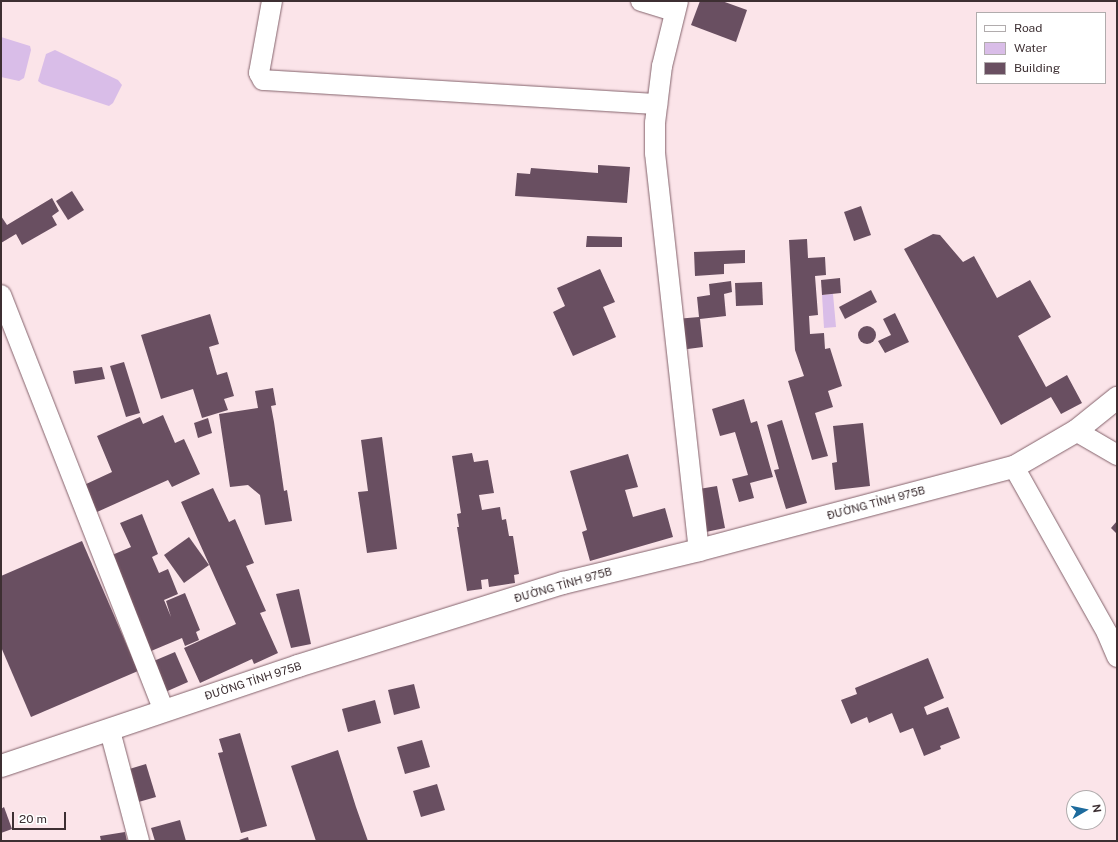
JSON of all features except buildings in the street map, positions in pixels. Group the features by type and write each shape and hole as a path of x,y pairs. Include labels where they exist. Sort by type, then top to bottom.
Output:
{"main road":[{"name":"ĐƯỜNG TỈNH 975B","path":"1,766 110,731 164,711 563,583 699,550 1014,467 1076,431 1117,398"}],"street":[{"path":"272,1 259,73 263,80 657,104"},
{"path":"641,1 676,6 662,66 657,104 655,153 699,550"},
{"path":"1,296 164,711"},
{"path":"1076,431 1117,455"},
{"path":"1014,467 1107,633 1117,657"},
{"path":"110,731 139,841"}],"water":[{"path":"1,37 30,46 31,50 24,78 19,81 1,77"},
{"path":"55,50 118,80 122,85 113,103 109,106 42,84 38,81 46,54"},
{"path":"833,294 836,327 824,328 822,295"}]}
